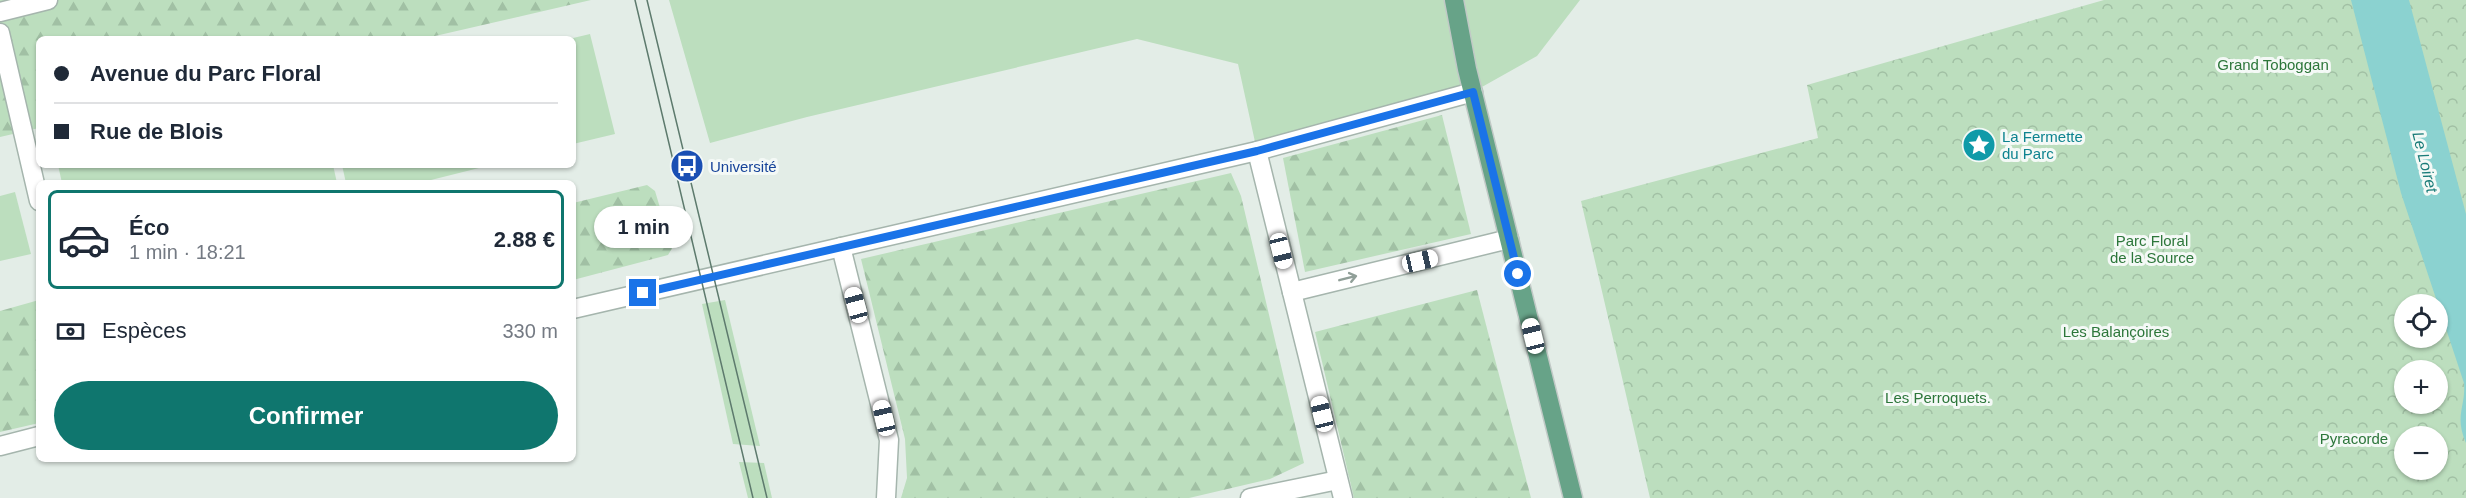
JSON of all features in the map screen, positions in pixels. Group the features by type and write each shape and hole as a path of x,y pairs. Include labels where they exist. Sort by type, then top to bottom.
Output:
{"main road":[{"path":"1454,0 1473,92 1573,498"}],"street":[{"path":"0,12 48,0"},
{"path":"0,33 36,188"},
{"path":"576,308 1257,151 1473,92"},
{"path":"1257,151 1343,498"},
{"path":"1292,292 1509,239"},
{"path":"841,247 889,440 886,498"},
{"path":"0,446 36,437"},
{"path":"1250,498 1338,480"}],"green space":[{"path":"0,0 591,0 435,36 36,36 36,129 0,137"},
{"path":"669,0 1580,0 1537,56 1473,92 1257,151 1238,64 1137,39 807,117 710,143"},
{"name":"Parc Floral de la Source","path":"2104,0 2466,0 2466,498 1650,498 1581,201 1818,138 1807,85"},
{"path":"590,34 615,134 576,143 576,37"},
{"path":"1442,115 1471,234 1305,272 1283,158"},
{"path":"59,168 334,168 336,180 61,180"},
{"path":"343,168 479,168 431,180 345,180"},
{"path":"1231,173 1241,196 1304,463 1270,479 1189,498 901,498 907,478 905,439 861,259"},
{"path":"647,185 655,191 664,221 671,227 676,242 668,255 576,279 576,202"},
{"path":"15,192 31,254 0,261 0,196"},
{"path":"1477,290 1531,498 1354,498 1315,332"},
{"path":"725,300 760,446 733,444 702,304"},
{"path":"36,301 36,424 0,432 0,311"},
{"path":"739,462 764,463 772,498 748,498"}],"water":[{"name":"Le Loiret","path":"2351,0 2409,0 2466,214 2466,443 2461,425 2464,383 2448,335 2448,294 2434,294 2401,193"}],"tram line":[{"path":"635,0 753,498"},
{"path":"647,0 767,498"}],"place":[{"name":"La Fermette du Parc","path":"1979,145"},
{"name":"Université","path":"687,166"}],"route":[{"path":"643,293 1257,151 1473,92 1518,274"}],"park label":[{"name":"Grand Toboggan","path":"2273,64"},
{"name":"Les Balançoires","path":"2116,331"},
{"name":"Les Perroquets.","path":"1938,397"},
{"name":"Pyracorde","path":"2354,438"}]}
